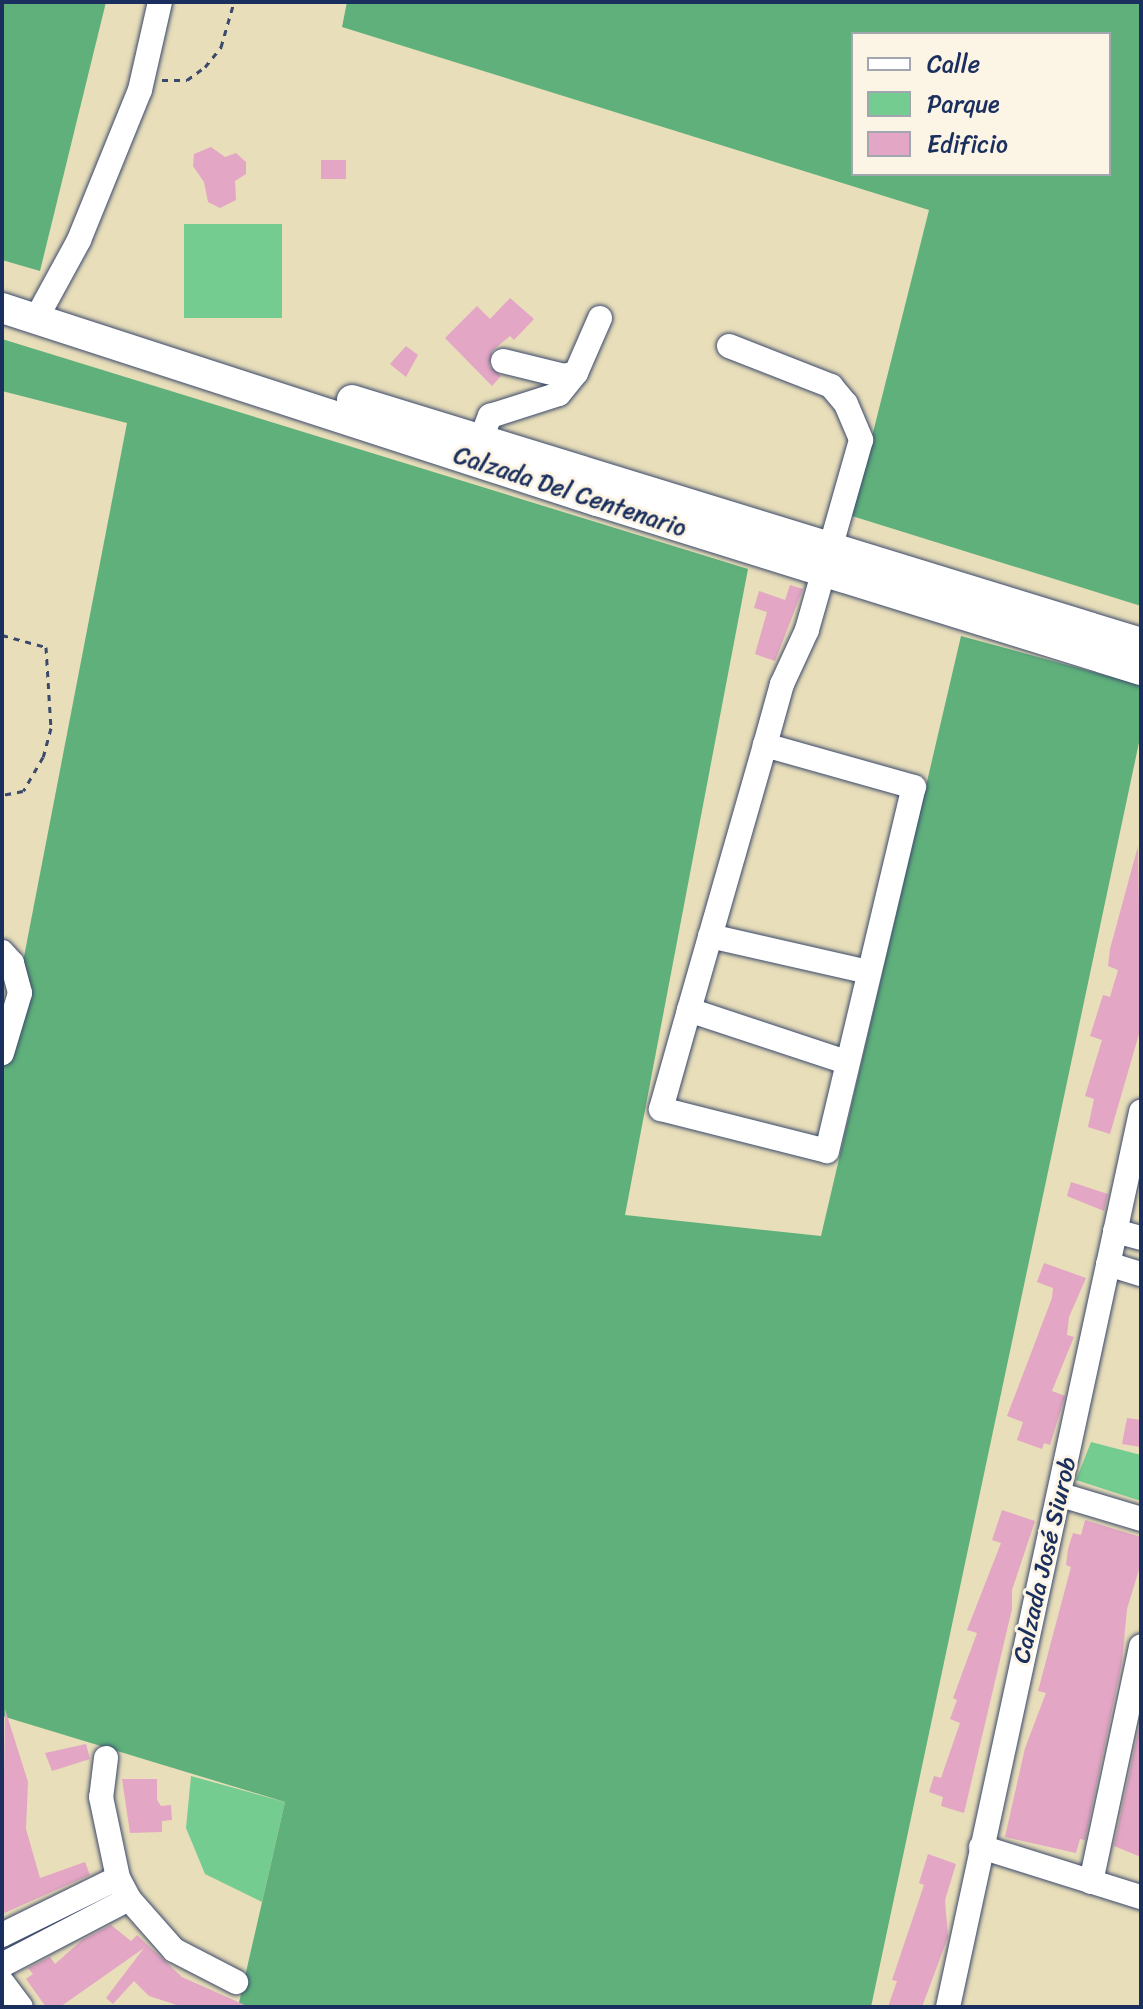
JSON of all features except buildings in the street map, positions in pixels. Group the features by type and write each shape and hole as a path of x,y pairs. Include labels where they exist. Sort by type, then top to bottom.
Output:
{"main road":[{"name":"Calzada Del Centenario","path":"17,307 481,439 1141,670"},
{"name":"Calzada Del Centenario","path":"17,307 828,558 1141,643"}],"street":[{"path":"17,307 79,240 144,77 160,2"},
{"path":"481,439 490,416 559,394 576,373 600,318"},
{"path":"729,346 821,380 846,404 861,440 807,630 782,684 661,1109 827,1151 914,787 765,745"},
{"path":"503,361 527,368 576,373"},
{"path":"504,411 523,390 527,368"},
{"path":"710,936 869,972"},
{"path":"2,1053 20,993 7,958"},
{"path":"689,1010 846,1062"},
{"name":"Calzada José Siurob","path":"948,2007 1061,1495 1141,1112"},
{"path":"1115,1231 1141,1238"},
{"path":"1108,1264 1141,1274"},
{"path":"1061,1495 1141,1519"},
{"path":"1091,1882 1141,1646"},
{"path":"106,1758 101,1797 124,1888 174,1950 236,1982"},
{"path":"981,1847 1141,1897"},
{"path":"2,1935 124,1888"},
{"path":"2,1965 124,1888"},
{"path":"2,1982 21,2007"}],"path":[{"path":"144,77 172,82 187,80 205,67 221,47 234,2"},
{"path":"2,635 46,647 51,728 43,757 23,791 2,795"}],"green space":[{"path":"2,2 106,2 40,271 2,260"},
{"path":"347,2 1141,2 1141,606 852,516 929,210 342,27"},
{"path":"184,224 282,224 282,318 184,318"},
{"path":"2,339 748,569 625,1215 821,1236 961,636 1141,685 1141,733 871,2007 238,2007 285,1802 2,1716 2,1031 17,993 127,423 2,391"},
{"path":"1091,1442 1141,1455 1141,1501 1076,1480"},
{"path":"191,1776 285,1802 262,1902 205,1874 186,1828"}]}
